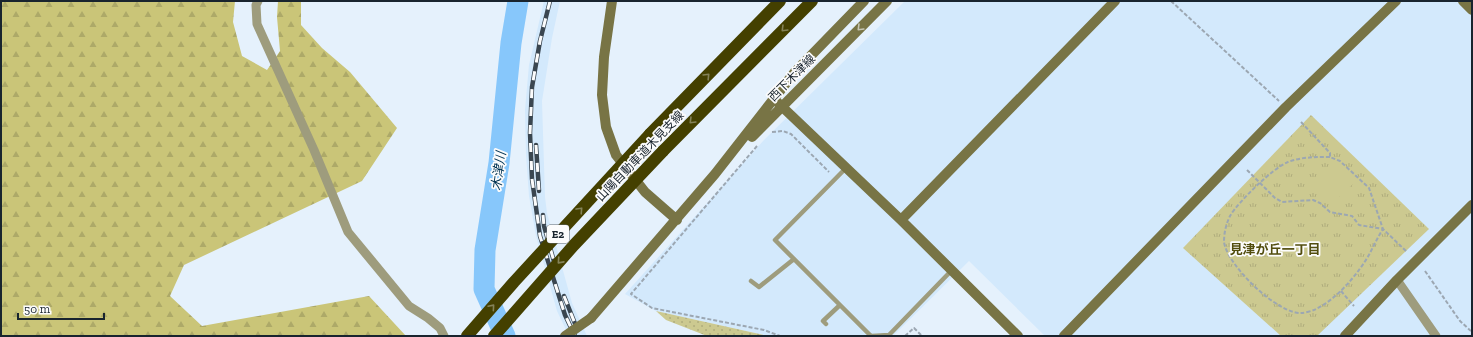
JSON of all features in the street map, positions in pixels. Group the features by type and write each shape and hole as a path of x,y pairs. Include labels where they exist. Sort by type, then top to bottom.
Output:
{"highway":[{"name":"山陽自動車道木見支線","path":"467,336 514,282 650,134 780,1"},
{"name":"山陽自動車道木見支線","path":"494,336 574,245 663,151 812,1"}],"street":[{"path":"258,1 256,5 257,24 311,144 348,232 409,306 428,318 440,328 444,336"},
{"path":"612,1 604,57 602,95 606,127 616,155 645,192 677,220"},
{"name":"西下木津線","path":"777,103 794,73 864,1"},
{"name":"西下木津線","path":"565,336 591,318 777,103 887,1"},
{"path":"901,220 1115,1"},
{"path":"1064,336 1286,107 1396,1"},
{"path":"1463,1 1472,10"},
{"path":"777,103 901,220 1018,336"},
{"path":"1345,336 1397,280 1472,205"},
{"path":"1397,280 1436,336"}],"lane":[{"path":"846,168 775,240 840,305 872,336 889,335 951,270"},
{"path":"751,281 759,287 794,259"},
{"path":"826,324 823,321 840,305"}],"path":[{"path":"1171,1 1280,102"},
{"path":"1301,122 1330,153 1330,157"},
{"path":"768,134 776,131 783,131 791,134 829,172"},
{"path":"757,146 631,294 652,308 764,330 780,336"},
{"path":"1383,229 1369,254 1341,291 1315,310 1301,313 1286,309 1269,300 1248,280 1226,252 1224,241 1225,229 1230,215 1279,167 1287,162 1303,158 1330,157 1340,162 1369,188 1383,229 1407,252"},
{"path":"1247,170 1275,198 1282,202 1313,200 1320,203 1330,212 1352,216 1359,225 1383,229"},
{"path":"1425,271 1460,321 1472,332"},
{"path":"1341,291 1354,306"},
{"path":"905,336 914,328 922,336"}],"shaded area":[{"path":"544,1 560,1 552,38 542,101 545,197 547,213 572,303 587,336 569,336 557,311 536,236 529,196 525,110 529,65"},
{"path":"905,1 1472,1 1472,336 1045,336 969,261 893,336 768,336 656,311 625,294 764,140"}],"green space":[{"path":"1,1 235,1 233,22 242,56 267,70 280,51 277,17 278,1 301,1 301,25 322,48 350,72 397,128 362,181 184,265 170,296 202,326 369,296 406,336 1,336"},
{"path":"1311,115 1429,229 1317,336 1281,336 1183,248"},
{"path":"1333,164 1353,184 1332,204 1312,184"},
{"path":"656,311 768,336 707,336 666,320"}],"waterway":[{"name":"木津川","path":"505,336 484,289 485,250 499,163 511,43 518,1"}],"railway":[{"path":"550,1 540,41 532,87 530,133 532,179 540,236 565,315 575,336"},
{"path":"536,145 539,191"},
{"path":"543,215 544,226 555,265"},
{"path":"564,296 576,326"}],"district":[{"name":"見津が丘一丁目","path":"1275,249"}]}
